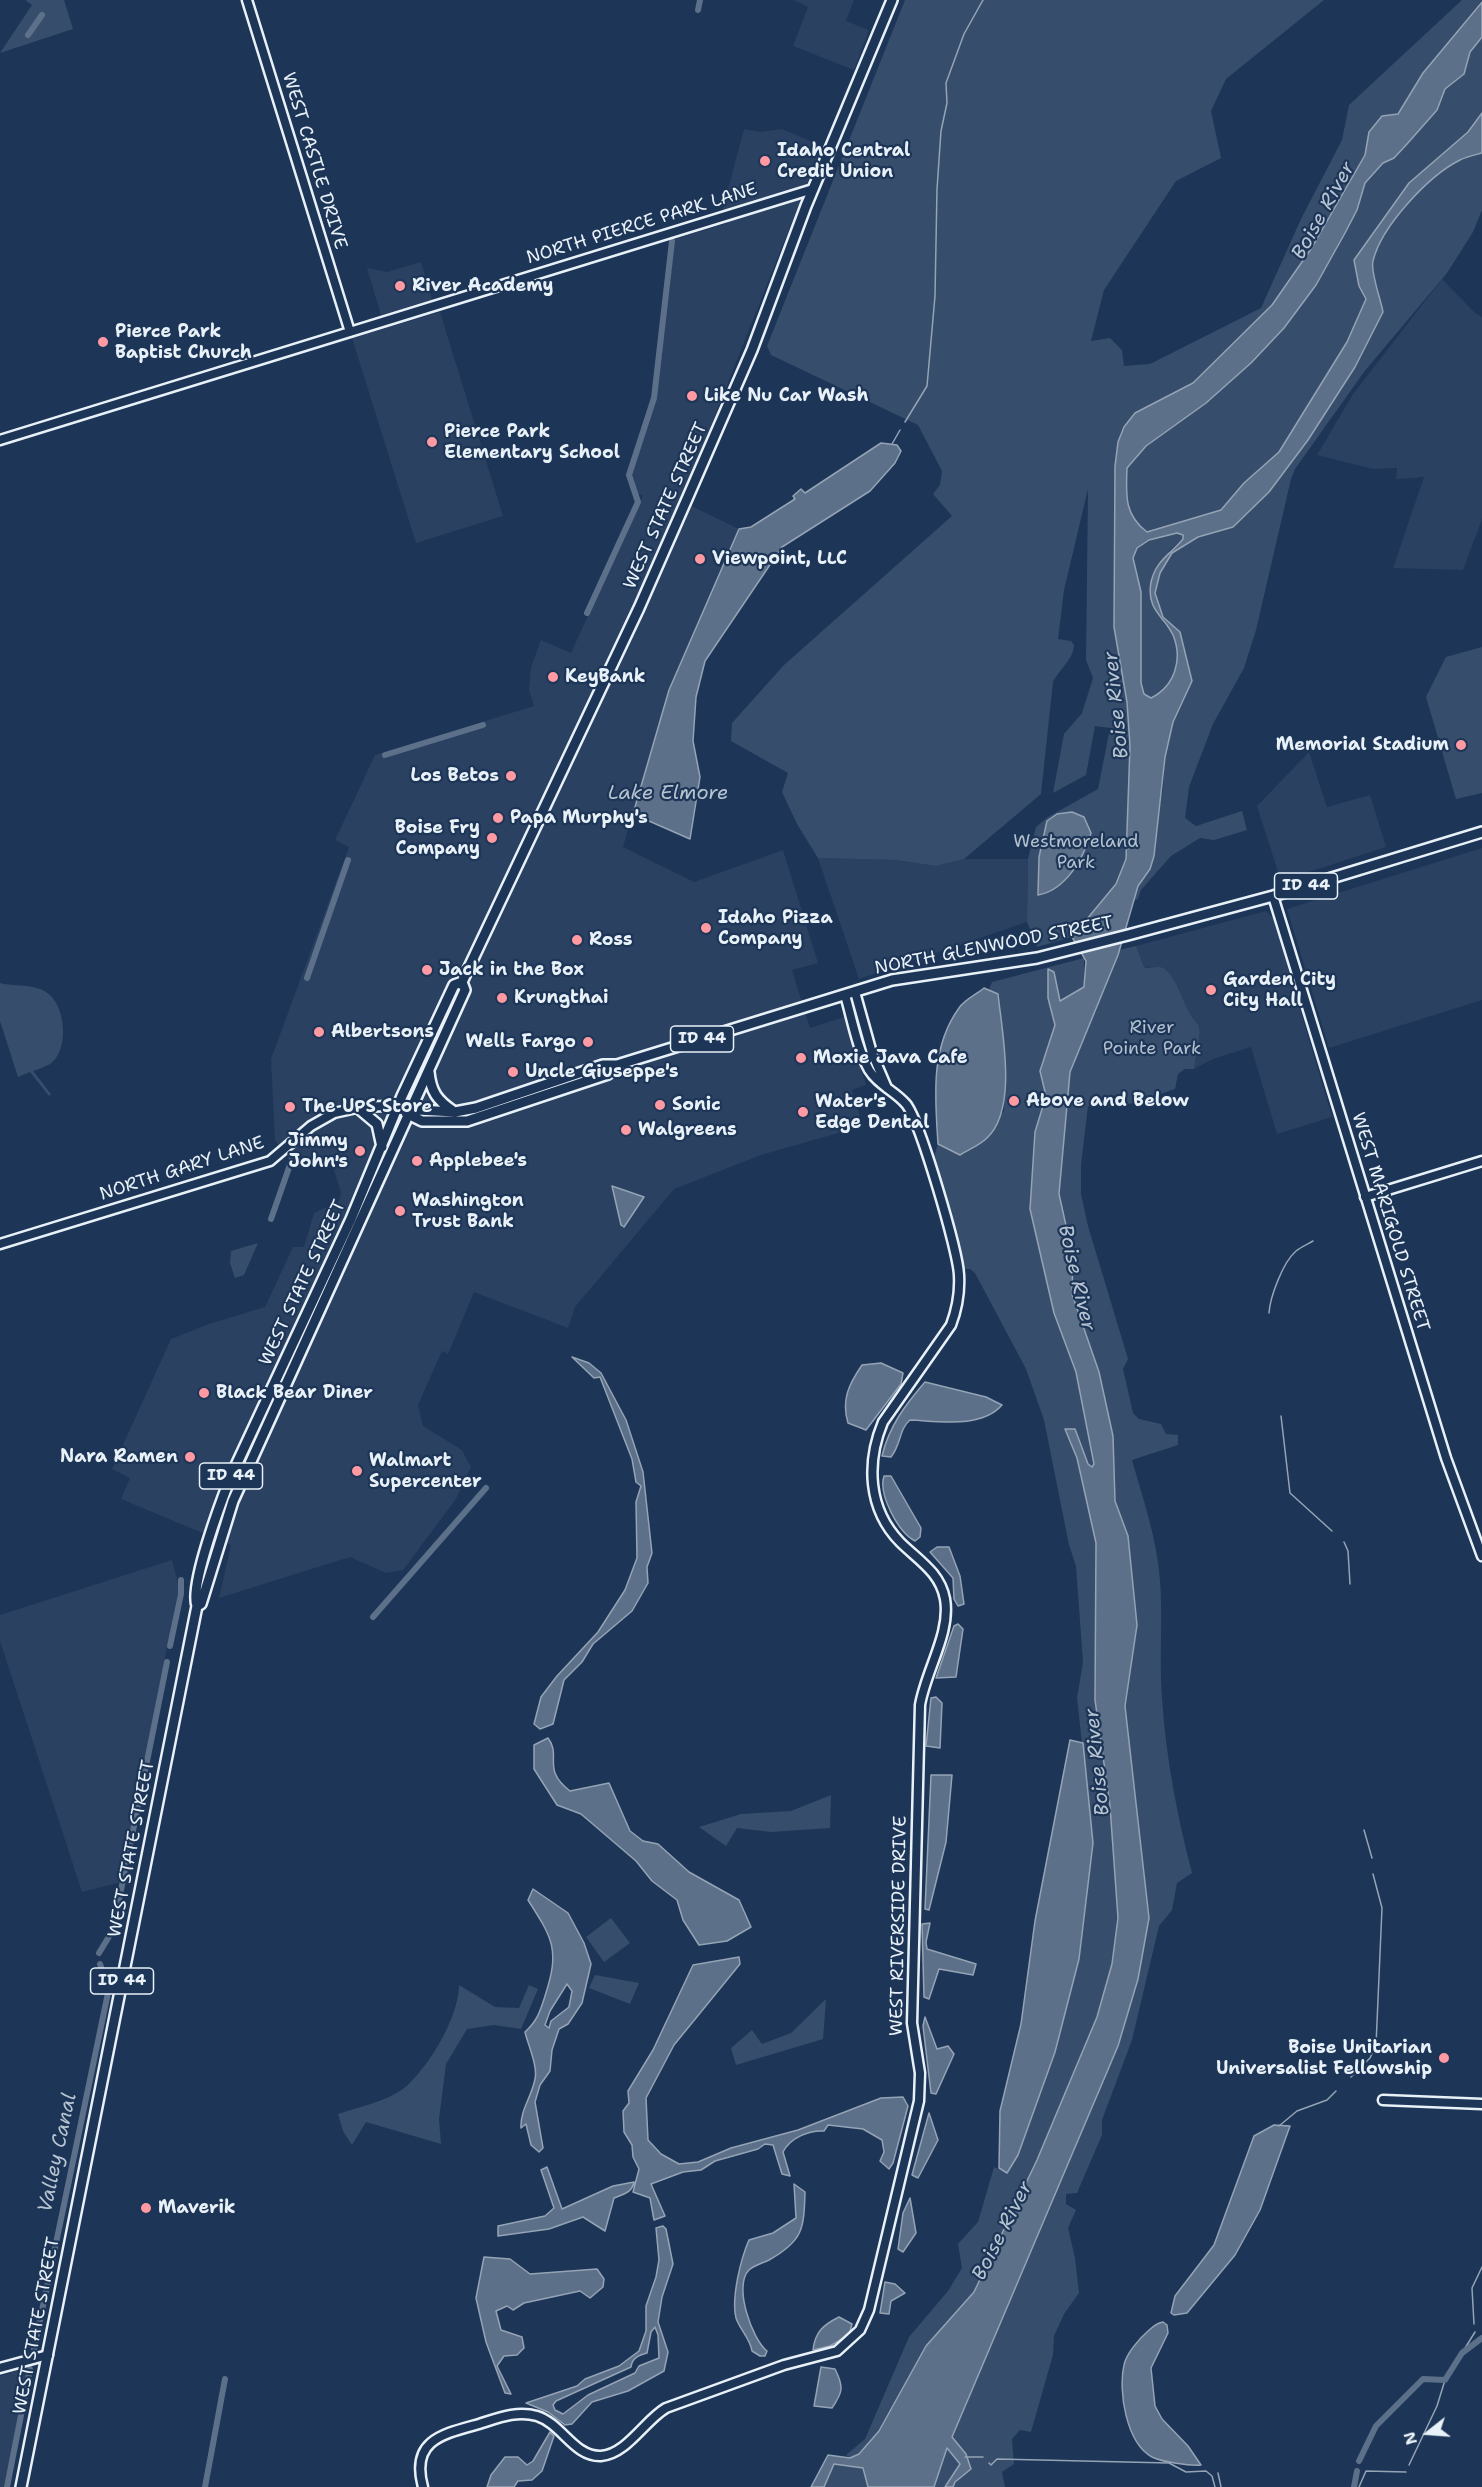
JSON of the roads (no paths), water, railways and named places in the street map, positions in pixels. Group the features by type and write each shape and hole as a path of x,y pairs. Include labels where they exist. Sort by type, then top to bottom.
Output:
{"main road":[{"name":"WEST STATE STREET","path":"21,2487 197,1606 195,1599 202,1564 231,1476 300,1331 454,985 462,982 639,608 768,310 813,189 892,0"},
{"name":"NORTH GLENWOOD STREET","path":"398,1109 410,1112 455,1112 476,1108 603,1065 617,1065 892,980 1037,958 1273,896 1482,832"},
{"name":"WEST STATE STREET","path":"197,1606 201,1604 233,1501 465,990 462,982"},
{"name":"NORTH GLENWOOD STREET","path":"410,1112 422,1121 467,1122 608,1074 617,1065"},
{"path":"429,1070 434,1094 439,1101 455,1112"},
{"path":"357,1108 377,1124 382,1147"}],"street":[{"name":"WEST CASTLE DRIVE","path":"247,0 350,332"},
{"name":"NORTH PIERCE PARK LANE","path":"0,440 813,189"},
{"name":"WEST MARIGOLD STREET","path":"1273,896 1446,1458 1482,1556"},
{"name":"WEST RIVERSIDE DRIVE","path":"423,2487 419,2473 421,2457 430,2443 443,2434 506,2416 527,2414 547,2421 583,2452 606,2455 622,2447 650,2418 666,2408 784,2365 837,2351 860,2330 869,2310 920,2101 920,2073 912,2023 920,1705 923,1685 946,1616 945,1600 938,1579 901,1543 884,1520 873,1492 872,1467 876,1438 883,1422 951,1324 956,1311 959,1274 947,1224 916,1121 906,1105 887,1089 850,994"},
{"name":"NORTH GARY LANE","path":"0,1244 270,1161 311,1126 334,1113 357,1108 386,1106 398,1109"},
{"path":"1365,1197 1482,1161"},
{"path":"1383,2100 1482,2104"},
{"path":"0,2368 48,2355"}],"water":[{"path":"1482,2 1482,37 1470,52 1464,74 1445,89 1437,110 1407,144 1394,158 1383,163 1365,183 1357,210 1316,285 1284,328 1251,363 1206,403 1146,446 1127,468 1127,496 1130,511 1134,519 1147,532 1221,510 1244,483 1279,452 1347,342 1366,299 1359,286 1354,260 1409,183 1468,132 1482,113 1482,153 1460,160 1434,178 1408,204 1385,233 1372,266 1383,312 1355,367 1308,440 1269,492 1233,527 1198,537 1172,553 1160,573 1155,593 1163,617 1180,632 1192,681 1173,722 1165,757 1154,856 1150,869 1138,886 1118,955 1070,1072 1059,1194 1073,1257 1072,1294 1099,1372 1113,1436 1115,1501 1128,1536 1137,1625 1125,1706 1149,1918 1138,1979 1118,2046 952,2437 966,2454 971,2469 955,2482 953,2487 945,2487 960,2464 947,2448 934,2487 868,2487 863,2468 834,2464 824,2487 811,2487 828,2455 850,2458 859,2454 879,2431 926,2346 974,2292 1037,2160 1097,2017 1112,1964 1118,1918 1110,1806 1095,1700 1096,1543 1077,1458 1065,1429 1075,1429 1088,1464 1092,1467 1094,1464 1076,1372 1054,1313 1030,1209 1035,1132 1046,1096 1040,1071 1055,1025 1048,998 1048,969 1054,972 1060,1001 1084,987 1086,961 1072,937 1116,884 1126,859 1130,746 1127,702 1114,627 1115,466 1118,442 1124,427 1135,413 1193,383 1272,305 1311,249 1365,155 1369,132 1382,116 1398,114 1423,73","holes":["1177,533 1183,535 1183,539 1156,568 1151,582 1150,592 1153,606 1173,635 1177,653 1175,671 1171,679 1159,693 1151,698 1144,694 1141,683 1141,592 1133,558 1137,548 1149,540"]},
{"name":"Lake Elmore","path":"881,443 897,445 901,451 895,463 870,491 782,547 705,661 696,697 693,741 700,777 690,839 633,814 669,690 739,529 751,527 795,499 793,496 801,489 805,493"},
{"path":"1072,812 1084,817 1091,833 1088,843 1078,863 1065,880 1048,892 1038,895 1039,857 1047,821 1057,814"},
{"path":"984,988 998,994 1006,1069 1005,1090 997,1125 984,1141 960,1155 938,1144 936,1073 943,1040 950,1023 961,1005"},
{"path":"612,1186 644,1197 624,1227 621,1225"},
{"path":"572,1357 589,1363 601,1373 626,1420 643,1472 652,1553 647,1567 648,1583 632,1611 593,1644 582,1662 564,1680 553,1724 540,1729 534,1724 541,1697 557,1676 598,1632 625,1590 637,1558 636,1502 641,1486 636,1482 632,1459 600,1377 594,1378"},
{"path":"881,1363 903,1373 901,1384 866,1430 848,1423 846,1400 853,1379 862,1365"},
{"path":"925,1382 986,1397 1002,1405 993,1413 971,1421 910,1420 891,1457 882,1456 899,1416"},
{"path":"884,1476 891,1476 921,1528 920,1537 915,1541 902,1530 891,1512 884,1492"},
{"path":"937,1547 949,1547 960,1576 964,1604 958,1606 954,1599 953,1578 930,1552"},
{"path":"958,1624 963,1629 956,1677 936,1678 954,1626"},
{"path":"936,1697 942,1703 940,1748 926,1746 931,1698"},
{"path":"548,1738 552,1745 556,1776 561,1783 570,1791 609,1783 630,1831 643,1841 658,1844 689,1872 739,1900 751,1927 727,1941 699,1945 683,1920 677,1900 652,1881 636,1861 581,1814 557,1805 534,1769 534,1745"},
{"path":"1070,1740 1083,1743 1093,1843 1079,1959 1055,2052 1018,2155 1007,2173 999,2168 1000,2111 1021,2024 1035,1921"},
{"path":"931,1775 952,1775 946,1842 929,1910 925,1909"},
{"path":"533,1889 568,1913 584,1943 591,1964 582,2003 568,2024 559,2029 552,2050 550,2071 540,2085 535,2102 543,2148 539,2152 531,2145 526,2124 521,2128 522,2115 536,2074 525,2032 535,2020 541,2007 550,1980 553,1956 548,1935 528,1900","holes":["567,1984 572,1991 569,2007 551,2021 549,2028 545,2025 550,2011"]},
{"path":"930,1923 927,1949 976,1964 973,1975 939,1969 929,1999 924,1997 922,1924"},
{"path":"739,1957 740,1964 674,2045 646,2098 648,2140 661,2154 679,2164 698,2162 731,2148 798,2130 881,2098 903,2097 908,2106 893,2163 889,2169 880,2161 884,2152 882,2140 863,2129 828,2125 824,2131 801,2136 786,2147 783,2152 790,2176 782,2174 773,2145 765,2144 758,2149 715,2161 701,2170 683,2172 651,2184 665,2216 654,2220 650,2198 633,2192 639,2169 633,2157 632,2145 624,2132 623,2111 629,2103 628,2091 653,2050 693,1965"},
{"path":"925,2017 937,2049 948,2046 954,2054 936,2094 931,2093 923,2026"},
{"path":"929,2113 938,2140 918,2178 912,2175"},
{"path":"1274,2125 1290,2126 1260,2210 1235,2255 1187,2313 1174,2315 1171,2313 1175,2296 1214,2245 1254,2136"},
{"path":"547,2167 562,2209 613,2186 634,2182 629,2191 614,2198 605,2231 583,2217 549,2229 498,2236 498,2226 545,2216 554,2208 541,2170"},
{"path":"794,2184 805,2192 804,2216 799,2233 789,2247 751,2268 745,2278 743,2288 750,2324 761,2345 767,2351 765,2356 760,2356 752,2351 736,2318 735,2300 738,2278 749,2240 773,2233 796,2218"},
{"path":"910,2198 916,2233 903,2252 898,2249 903,2213"},
{"path":"663,2226 666,2229 673,2264 662,2297 658,2322 668,2352 664,2371 628,2391 592,2402 572,2424 565,2425 548,2412 526,2403 577,2386 585,2379 619,2366 639,2351 646,2331 646,2306 659,2260 656,2228","holes":["655,2327 658,2335 659,2358 639,2366 635,2373 588,2395 563,2414 555,2410 553,2405 556,2401 631,2367 636,2357 647,2353 651,2332"]},
{"path":"484,2257 510,2259 530,2274 597,2269 604,2279 603,2287 590,2298 580,2291 524,2303 513,2310 507,2306 496,2311 501,2330 522,2337 524,2348 517,2355 504,2356 497,2366 511,2394 505,2393 486,2342 476,2298"},
{"path":"885,2282 895,2284 905,2293 891,2301 889,2314 880,2313"},
{"path":"839,2317 852,2324 849,2335 830,2346 813,2350 821,2330"},
{"path":"1163,2322 1167,2325 1168,2333 1151,2368 1155,2406 1162,2419 1188,2446 1201,2465 1176,2463 1152,2457 1136,2440 1126,2415 1122,2388 1125,2361 1144,2334 1158,2323"},
{"path":"821,2367 835,2369 840,2380 840,2393 832,2408 814,2406"},
{"path":"550,2432 554,2436 542,2471 532,2480 518,2481 514,2487 487,2487 491,2475 505,2457 518,2457 527,2465 533,2461"}],"waterway":[{"path":"698,10 700,0"},
{"path":"905,422 927,386 935,296 937,189 941,131 947,103 946,83 964,34 983,0"},
{"path":"28,35 42,15"},
{"path":"587,613 638,502 629,475 654,398 672,241"},
{"path":"892,444 900,430"},
{"path":"385,755 483,725"},
{"path":"307,978 348,860"},
{"name":"Valley Canal","path":"271,1219 292,1159"},
{"path":"1269,1313 1275,1289 1286,1263 1296,1251 1313,1241"},
{"path":"1281,1416 1290,1493 1332,1531"},
{"path":"373,1617 486,1488"},
{"path":"1344,1542 1348,1551 1350,1584"},
{"name":"Valley Canal","path":"170,1646 181,1594 181,1580"},
{"name":"Valley Canal","path":"99,1953 113,1930 167,1662"},
{"path":"1364,1830 1372,1858"},
{"path":"1351,2077 1370,2058 1376,2045 1382,1908 1373,1874"},
{"name":"Valley Canal","path":"34,2349 109,1988 100,1964"},
{"path":"1279,2126 1297,2111 1327,2100 1336,2091"},
{"path":"1474,2324 1472,2288 1482,2267"},
{"path":"1462,2353 1475,2332"},
{"path":"1359,2461 1376,2426 1423,2379 1445,2380 1462,2353 1482,2338"},
{"path":"7,2487 30,2369"},
{"path":"205,2487 225,2379"},
{"path":"1409,2465 1437,2406 1445,2380"},
{"path":"965,2457 983,2457"},
{"path":"989,2463 991,2465 997,2459 1169,2463 1186,2472 1206,2471 1212,2476 1215,2487"},
{"path":"1354,2487 1357,2471"},
{"path":"1359,2487 1366,2471 1406,2472"},
{"path":"1218,2473 1221,2487"}],"place":[{"name":"Idaho Central Credit Union","path":"765,161"},
{"name":"River Academy","path":"400,286"},
{"name":"Pierce Park Baptist Church","path":"103,342"},
{"name":"Like Nu Car Wash","path":"692,396"},
{"name":"Pierce Park Elementary School","path":"432,442"},
{"name":"Viewpoint, LLC","path":"700,559"},
{"name":"KeyBank","path":"553,677"},
{"name":"Memorial Stadium","path":"1461,745"},
{"name":"Los Betos","path":"511,776"},
{"name":"Papa Murphy's","path":"498,818"},
{"name":"Boise Fry Company","path":"492,838"},
{"name":"Idaho Pizza Company","path":"706,928"},
{"name":"Ross","path":"577,940"},
{"name":"Jack in the Box","path":"427,970"},
{"name":"Garden City City Hall","path":"1211,990"},
{"name":"Krungthai","path":"502,998"},
{"name":"Albertsons","path":"319,1032"},
{"name":"Wells Fargo","path":"588,1042"},
{"name":"Moxie Java Cafe","path":"801,1058"},
{"name":"Uncle Giuseppe's","path":"513,1072"},
{"name":"Above and Below","path":"1014,1101"},
{"name":"Sonic","path":"660,1105"},
{"name":"The UPS Store","path":"290,1107"},
{"name":"Water's Edge Dental","path":"803,1112"},
{"name":"Walgreens","path":"626,1130"},
{"name":"Jimmy John's","path":"360,1151"},
{"name":"Applebee's","path":"417,1161"},
{"name":"Washington Trust Bank","path":"400,1211"},
{"name":"Black Bear Diner","path":"204,1393"},
{"name":"Nara Ramen","path":"190,1457"},
{"name":"Walmart Supercenter","path":"357,1471"},
{"name":"Boise Unitarian Universalist Fellowship","path":"1444,2058"},
{"name":"Maverik","path":"146,2208"}],"water label":[{"name":"Boise River","path":"1324,211"},
{"name":"Boise River","path":"1117,705"},
{"name":"Boise River","path":"1076,1278"},
{"name":"Boise River","path":"1098,1762"},
{"name":"Boise River","path":"1003,2231"}],"park label":[{"name":"Westmoreland Park","path":"1076,852"},
{"name":"River Pointe Park","path":"1152,1038"}]}
